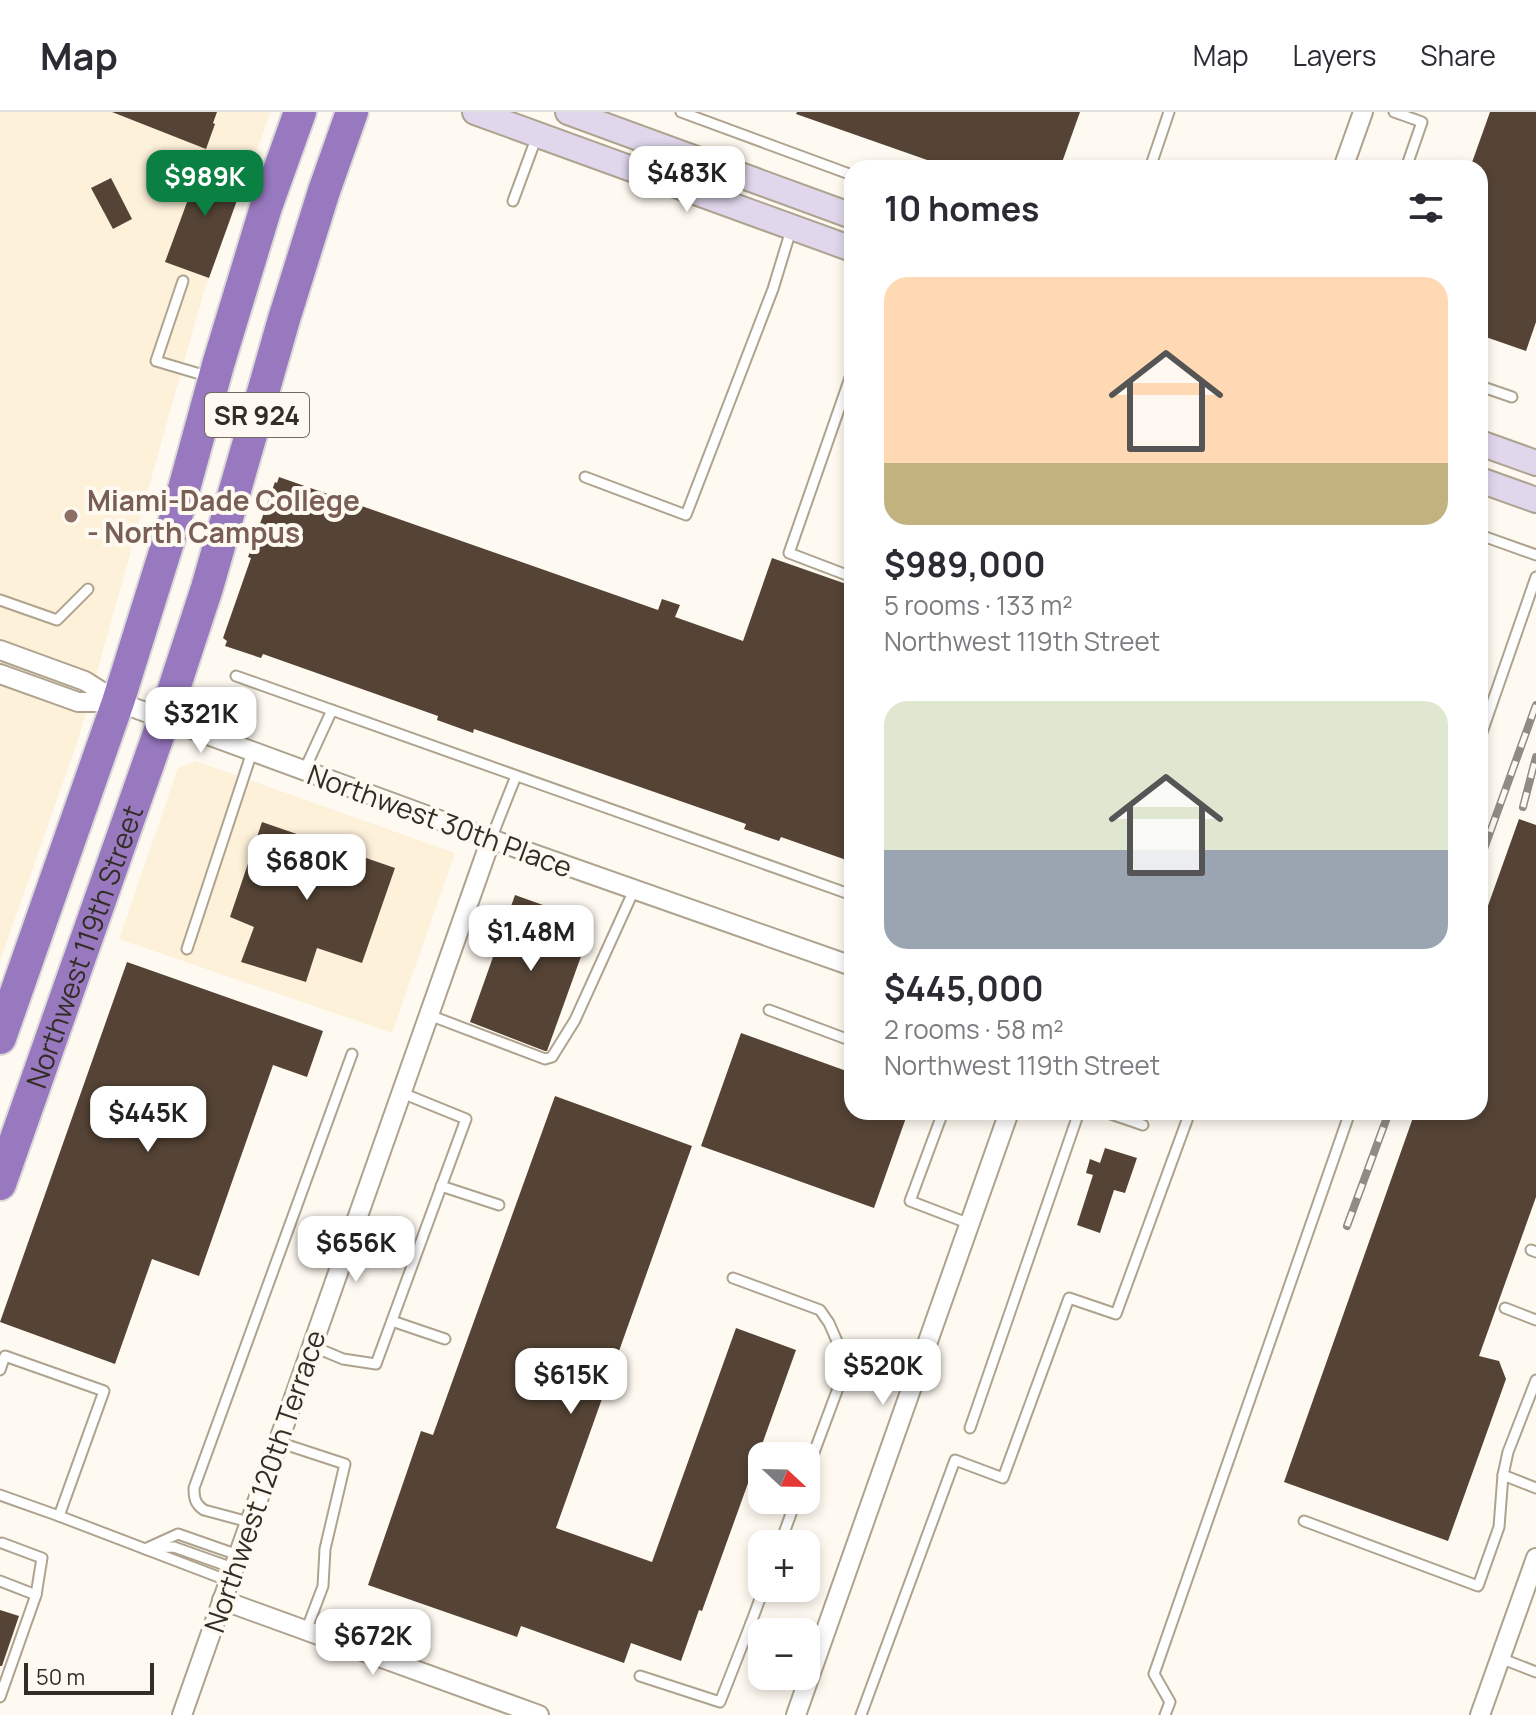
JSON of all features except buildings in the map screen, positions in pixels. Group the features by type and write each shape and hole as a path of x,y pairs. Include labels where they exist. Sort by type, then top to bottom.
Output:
{"highway":[{"name":"Northwest 119th Street","path":"0,1038 118,702 179,507 266,207 300,112"},
{"name":"Northwest 119th Street","path":"0,1184 164,719 207,588 284,319 352,112"}],"main road":[{"path":"475,112 844,246"},
{"path":"568,112 844,213"},
{"path":"1488,446 1536,463"},
{"path":"1488,483 1536,500"}],"street":[{"path":"1346,160 1363,112"},
{"path":"0,650 85,681 118,702"},
{"path":"0,674 78,702 118,702"},
{"name":"Northwest 30th Place","path":"118,702 491,839 844,963"},
{"name":"Northwest 120th Terrace","path":"182,1715 491,839"},
{"path":"820,1625 1006,1120"},
{"path":"1480,1715 1536,1558"},
{"path":"222,1600 539,1715"},
{"path":"796,1715 802,1690"}],"lane":[{"path":"681,112 844,172"},
{"path":"1153,160 1169,112"},
{"path":"1394,112 1423,117 1409,160"},
{"path":"513,201 538,135"},
{"path":"585,477 686,515 773,289 792,227"},
{"path":"183,281 156,361 215,378"},
{"path":"1488,389 1512,397"},
{"path":"844,395 789,553 844,574"},
{"path":"1488,538 1536,555"},
{"path":"1488,715 1536,577"},
{"path":"0,600 57,620 88,589"},
{"path":"236,676 844,892"},
{"path":"304,771 332,710"},
{"path":"187,949 252,752"},
{"path":"491,839 516,776"},
{"path":"429,1015 545,1059 552,1057 575,1020 634,890"},
{"path":"769,1010 844,1038"},
{"path":"249,1522 197,1506 194,1488 352,1054"},
{"path":"312,1346 343,1359 376,1364 466,1119 402,1093"},
{"path":"940,1120 910,1201 970,1224"},
{"path":"970,1428 1076,1120"},
{"path":"1128,1120 1143,1125"},
{"path":"861,1715 955,1460 1003,1478 1069,1298 1116,1314 1187,1120"},
{"path":"1165,1715 1170,1702 1154,1674 1347,1120"},
{"path":"441,1186 499,1205"},
{"path":"733,1278 820,1310 829,1323 847,1364 818,1442"},
{"path":"1505,1308 1536,1320"},
{"path":"392,1321 445,1339"},
{"path":"0,1370 5,1356 104,1391 59,1516"},
{"path":"1304,1521 1478,1586 1499,1527 1508,1452 1536,1380"},
{"path":"278,1442 345,1464 325,1549 323,1586 306,1631"},
{"path":"1503,1475 1536,1488"},
{"path":"0,1495 145,1549 233,1568"},
{"path":"145,1549 178,1534 233,1568"},
{"path":"0,1697 36,1595 42,1558 2,1543"},
{"path":"0,1581 36,1595"},
{"path":"640,1676 720,1702 748,1631"},
{"path":"1500,1658 1536,1672"}],"shaded area":[{"name":"Miami-Dade College - North Campus","path":"0,112 271,112 204,291 78,740 0,961"},
{"path":"196,761 455,853 392,1033 119,939 178,768"}],"railway":[{"path":"1488,838 1536,705"},
{"path":"1523,807 1536,757"},
{"path":"1347,1226 1386,1120"}],"place":[{"name":"Miami-Dade College - North Campus","path":"71,516"}]}
